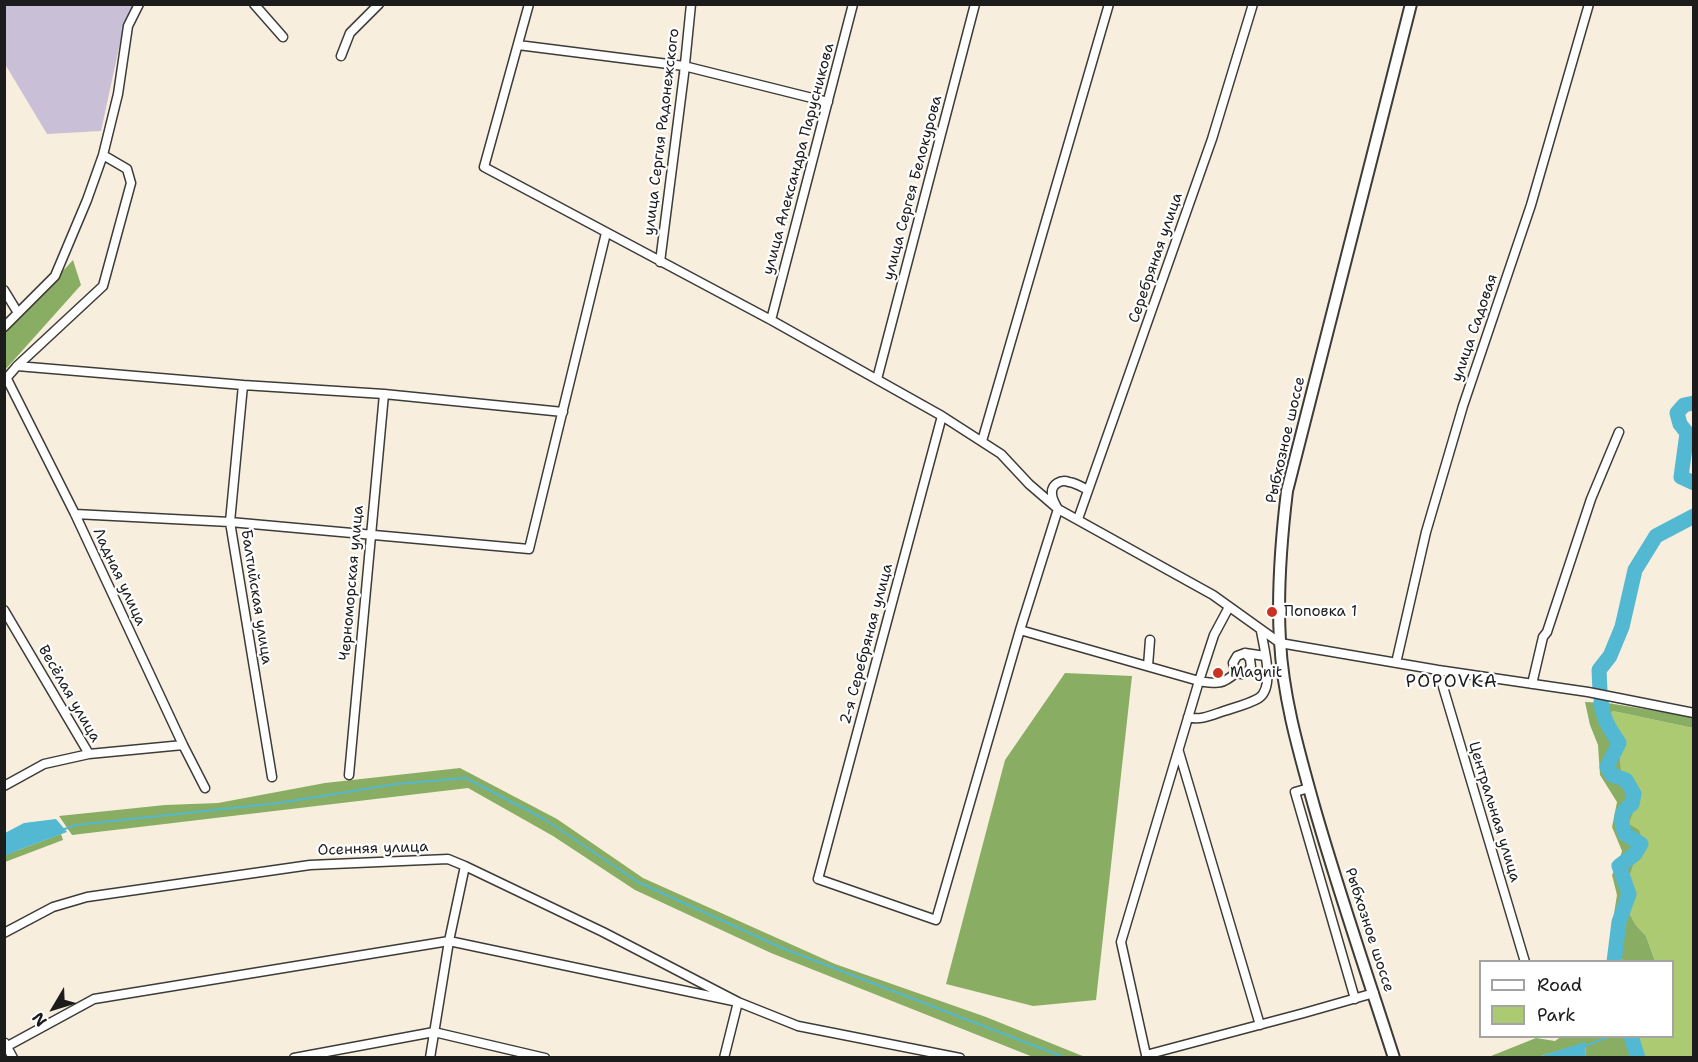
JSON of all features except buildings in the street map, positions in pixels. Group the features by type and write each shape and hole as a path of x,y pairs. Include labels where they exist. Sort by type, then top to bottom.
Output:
{"street":[{"path":"4,327 55,276 87,200 118,94 128,26 139,4"},
{"path":"254,4 283,37"},
{"path":"341,56 350,33 379,4"},
{"path":"529,4 484,167 771,320 942,416 1001,454 1029,484 1058,509 1213,595 1280,643 1438,670 1588,692 1694,713"},
{"name":"улица Сергия Радонежского","path":"660,262 691,4"},
{"name":"улица Александра Парусникова","path":"771,320 853,4"},
{"name":"улица Сергея Белокурова","path":"877,379 975,4"},
{"path":"982,441 1108,4"},
{"name":"Серебряная улица","path":"1078,519 1212,139 1253,4"},
{"name":"Рыбхозное шоссе","path":"1394,1058 1342,901 1309,788 1287,703 1279,616 1282,532 1287,491 1411,4"},
{"name":"улица Садовая","path":"1396,663 1426,532 1463,406 1531,205 1589,4"},
{"path":"518,45 684,66 828,102"},
{"path":"6,380 17,366 103,286 131,183 127,170 102,155"},
{"path":"75,514 230,522 528,549 606,233"},
{"path":"4,290 18,313"},
{"path":"17,366 384,394 563,412"},
{"name":"Ладная улица","path":"6,380 75,514 183,746 205,788"},
{"name":"Балтийская улица","path":"243,385 230,522 272,777"},
{"name":"Черноморская улица","path":"350,775 384,394"},
{"name":"2-я Серебряная улица","path":"942,416 818,879 936,920 1020,630"},
{"path":"1532,684 1543,637 1547,632 1591,499 1619,432"},
{"path":"1088,490 1068,481 1057,483 1052,490 1058,509 1020,630 1199,681 1219,684 1238,672"},
{"path":"1229,607 1214,635 1199,681 1121,942 1146,1055 1374,993"},
{"name":"Весёлая улица","path":"4,610 89,754 44,764 4,786"},
{"path":"1188,717 1199,719 1261,697 1269,681 1261,631"},
{"path":"1148,666 1150,640"},
{"path":"1245,653 1250,660 1251,667 1246,673 1241,674 1234,667 1234,659 1240,654 1245,653 1265,656"},
{"name":"Центральная улица","path":"1438,670 1524,960"},
{"path":"89,754 183,746"},
{"path":"1179,750 1260,1025"},
{"path":"1309,788 1295,792 1355,999"},
{"name":"Осенняя улица","path":"4,933 53,907 87,897 310,865 448,859 603,932 738,1002"},
{"path":"430,1058 449,941 465,866"},
{"path":"13,1058 5,1046 94,999 449,941 738,1002 798,1026 960,1058"},
{"path":"724,1058 738,1002"},
{"path":"294,1058 434,1032 544,1058"}],"shaded area":[{"path":"5,5 135,5 123,29 101,131 47,134 5,64"}],"green space":[{"path":"73,260 81,285 5,370 5,333"},
{"path":"1065,673 1132,676 1096,1000 1033,1006 946,984 1005,760"},
{"path":"1585,702 1608,703 1693,717 1693,728 1613,711 1609,715 1625,740 1620,755 1621,770 1633,784 1637,795 1629,824 1639,830 1645,847 1635,860 1630,875 1634,895 1630,914 1635,924 1646,936 1655,960 1623,960 1611,951 1610,939 1617,895 1612,875 1622,851 1612,827 1617,802 1600,775 1598,745 1590,725"},
{"path":"1613,711 1693,728 1693,1057 1645,1057 1637,1038 1674,1038 1674,960 1655,960 1646,936 1635,924 1630,914 1634,895 1630,875 1635,860 1645,847 1629,824 1633,781 1621,770 1620,755 1625,740 1609,715"},
{"path":"460,768 557,819 643,878 835,964 986,1017 1085,1057 1033,1057 771,953 635,890 553,836 468,788 72,835 59,816 165,805 218,803 325,783"},
{"path":"61,834 63,840 5,862 5,855"},
{"path":"1536,1038 1555,1041 1559,1038 1637,1038 1645,1057 1586,1057 1585,1043 1538,1057 1486,1058"}],"water":[{"path":"56,819 67,832 5,855 5,833 24,823"},
{"path":"1585,1042 1586,1057 1538,1057"}],"waterway":[{"path":"1694,403 1684,405 1677,413 1680,424 1687,433 1681,477 1694,483"},
{"path":"1600,691 1599,670 1610,656 1622,627 1635,570 1656,536 1694,516"},
{"path":"1601,701 1605,718 1619,743 1607,767 1612,775 1626,780 1634,794 1632,804 1623,813 1623,829 1625,834 1641,844 1635,854 1619,866 1629,894 1619,922 1614,960"},
{"path":"62,830 76,825 279,803 396,784 466,778 544,819 638,882 782,948 1066,1058"},
{"path":"4,855 18,849"},
{"path":"1585,1046 1606,1038"},
{"path":"1632,1038 1638,1058"}],"place":[{"name":"Поповка 1","path":"1272,612"},
{"name":"Magnit","path":"1218,673"}],"district":[{"name":"POPOVKA","path":"1452,682"}]}
